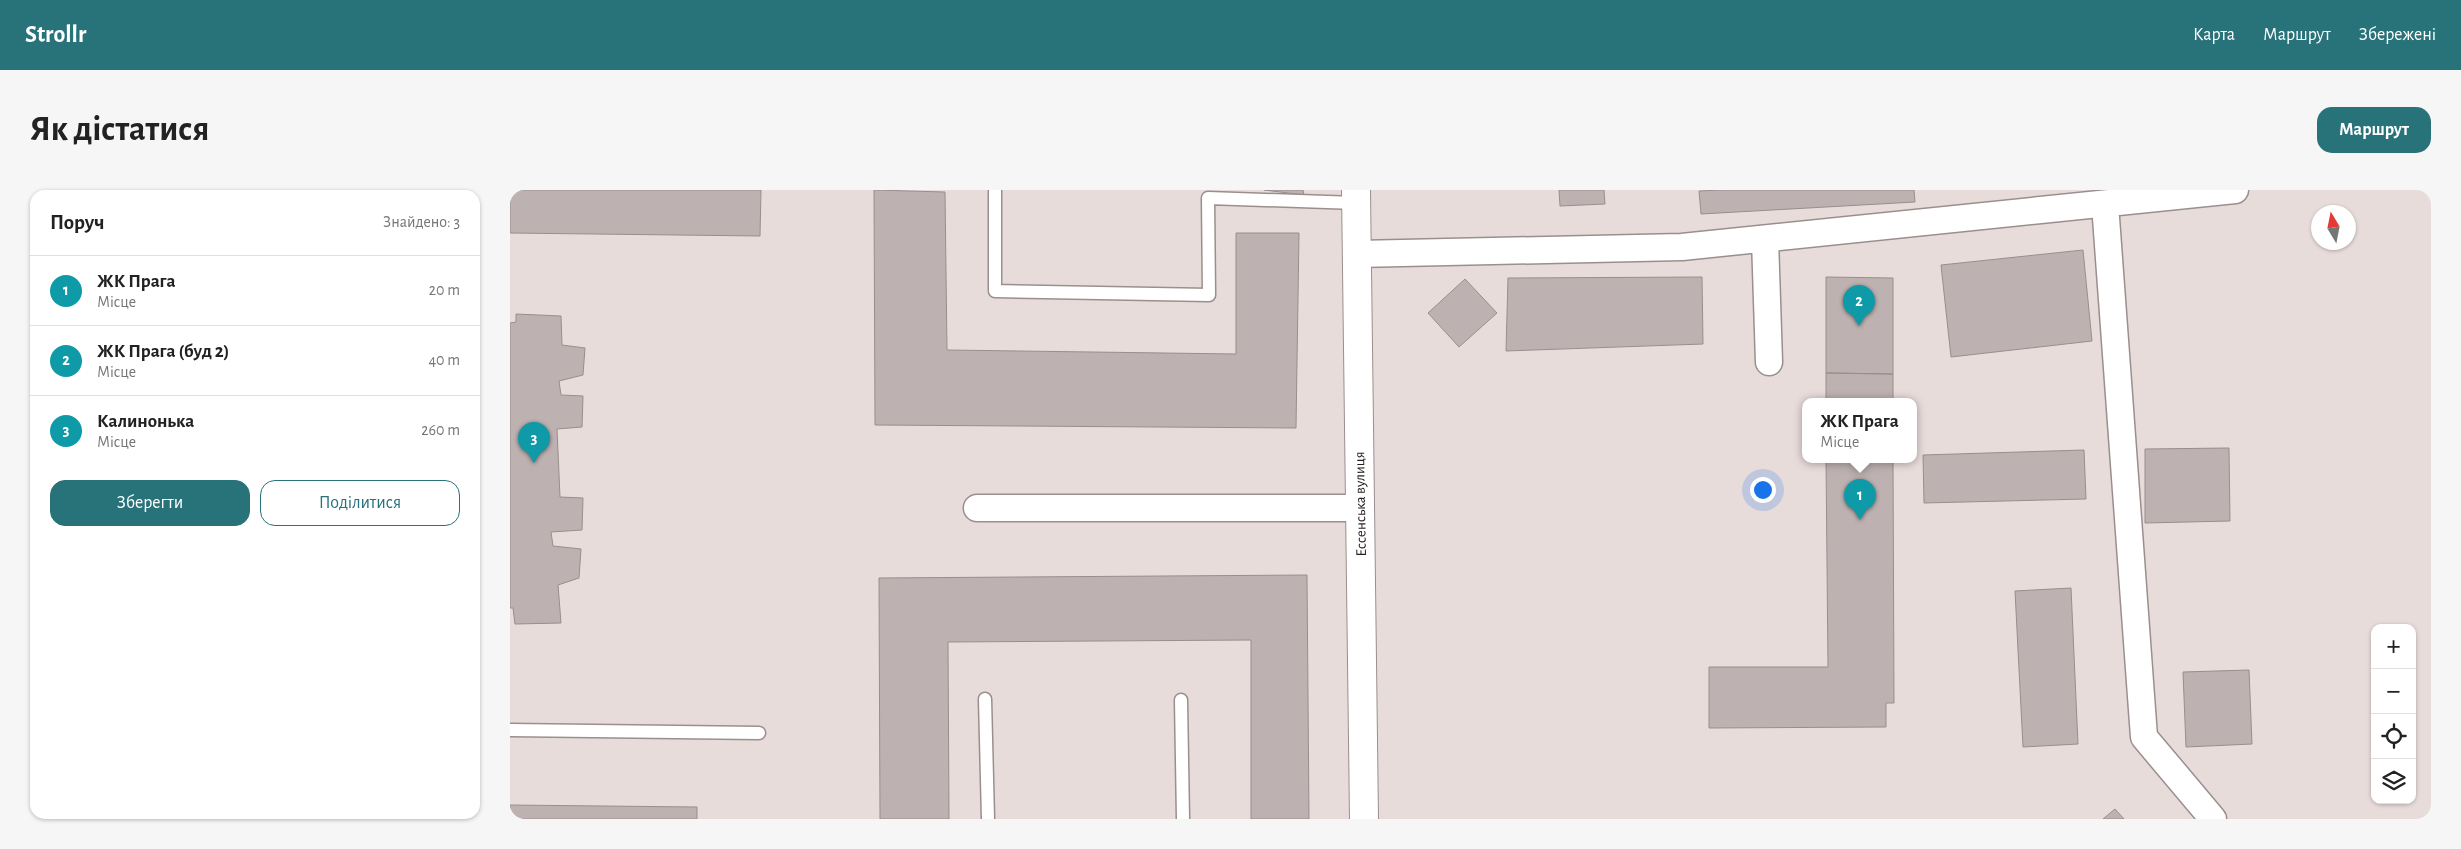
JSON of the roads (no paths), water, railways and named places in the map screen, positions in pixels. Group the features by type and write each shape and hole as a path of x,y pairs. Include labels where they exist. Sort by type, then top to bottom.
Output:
{"street":[{"path":"1357,254 1682,247 2235,190"},
{"name":"Ессенська вулиця","path":"1356,196 1364,819"},
{"path":"2105,204 2144,737 2213,819"},
{"path":"1765,239 1769,362"},
{"path":"978,508 1360,508"}],"lane":[{"path":"995,190 995,291 1208,295 1208,194 1356,196"},
{"path":"985,700 988,819"},
{"path":"1181,700 1183,819"},
{"path":"510,730 759,732"}],"place":[{"name":"ЖК Прага (буд 2)","path":"1859,326"},
{"name":"Калинонька","path":"534,463"},
{"name":"ЖК Прага","path":"1860,520"}]}
